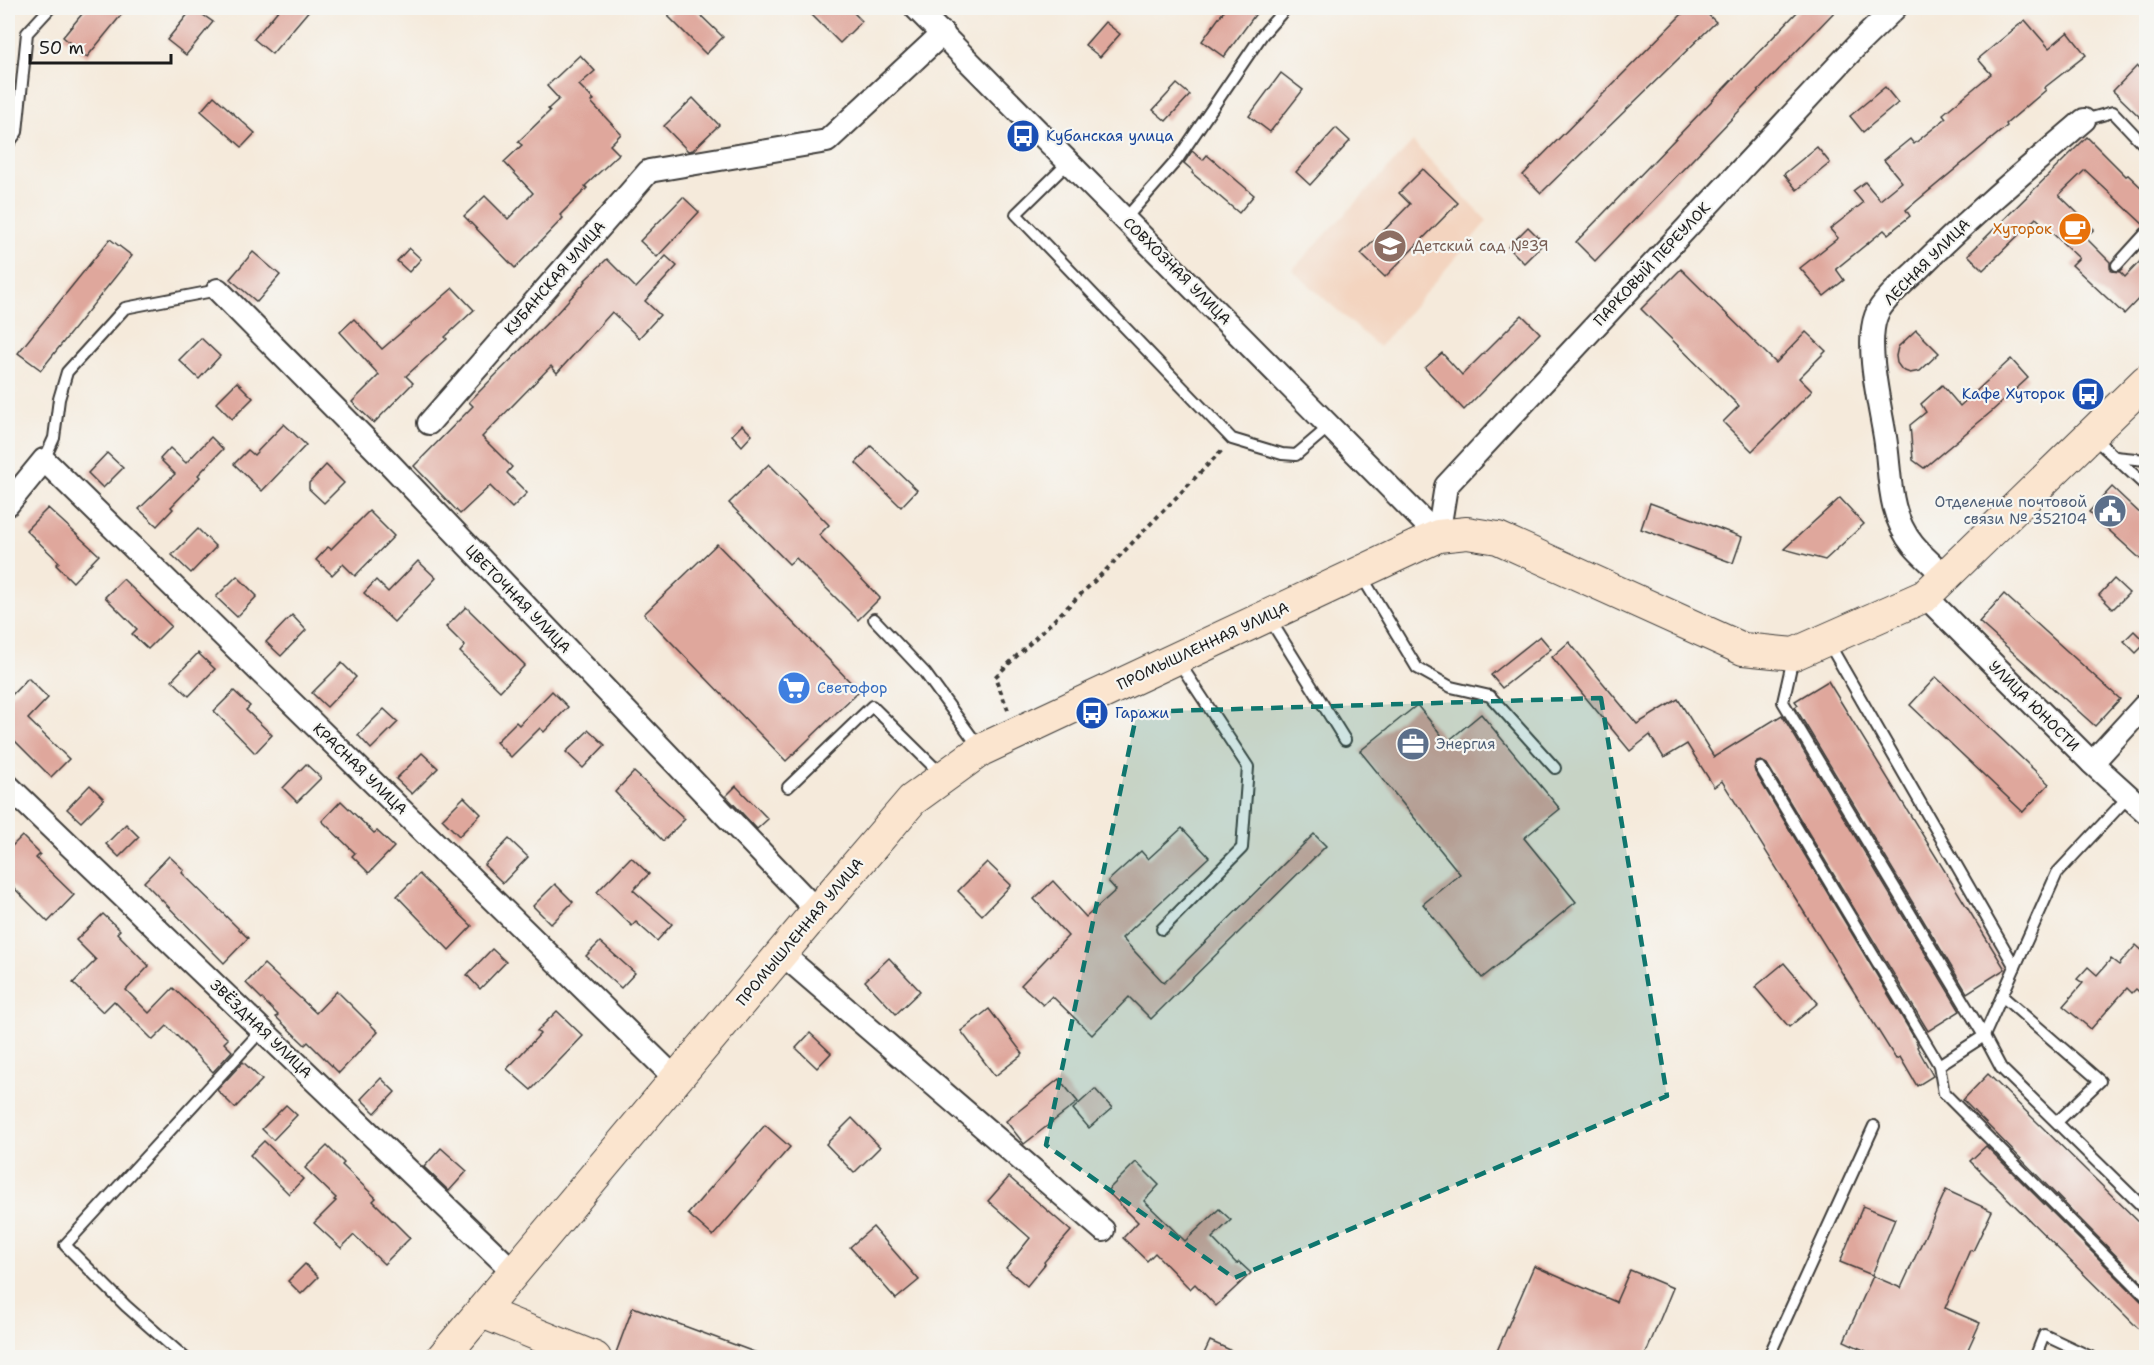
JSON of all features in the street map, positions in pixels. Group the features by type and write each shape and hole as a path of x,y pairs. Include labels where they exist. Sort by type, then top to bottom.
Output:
{"main road":[{"name":"ПРОМЫШЛЕННАЯ УЛИЦА","path":"442,1358 912,800 981,750 1438,536 1467,534 1498,538 1743,649 1794,654 1935,586 2146,381"},
{"path":"482,1312 596,1358"}],"street":[{"name":"СОВХОЗНАЯ УЛИЦА","path":"916,8 1438,536"},
{"name":"ПАРКОВЫЙ ПЕРЕУЛОК","path":"1438,536 1446,486 1851,51 1895,8"},
{"name":"КУБАНСКАЯ УЛИЦА","path":"429,423 649,171 827,141 943,33"},
{"name":"ЛЕСНАЯ УЛИЦА","path":"1935,586 1914,546 1900,526 1892,502 1888,451 1876,385 1872,335 1876,314 1897,289 1947,240 2084,120"},
{"name":"ЦВЕТОЧНАЯ УЛИЦА","path":"218,290 395,470 817,910"},
{"path":"8,504 44,460"},
{"name":"КРАСНАЯ УЛИЦА","path":"44,460 676,1079"},
{"name":"УЛИЦА ЮНОСТИ","path":"1935,586 2092,764 2146,812"},
{"path":"2092,764 2146,704"},
{"name":"ЗВЁЗДНАЯ УЛИЦА","path":"8,786 514,1272"},
{"path":"781,953 1103,1230"}],"lane":[{"path":"8,144 17,132 27,33 50,8"},
{"path":"1125,219 1177,160 1262,35 1286,8"},
{"path":"2084,120 2113,112 2146,147"},
{"path":"1069,162 1016,214 1232,439 1282,454 1296,455 1330,426"},
{"path":"2117,265 2146,233"},
{"path":"44,460 54,438 59,399 67,372 125,308 218,290"},
{"path":"2091,435 2146,486"},
{"path":"2115,457 2146,460"},
{"path":"1360,572 1417,668 1451,687 1490,696 1555,768"},
{"path":"1267,616 1345,740"},
{"path":"874,619 925,673 981,750"},
{"path":"1827,640 2015,967"},
{"path":"1794,654 1783,702 2001,1068 2146,1210"},
{"path":"1162,929 1242,848 1248,767 1176,658"},
{"path":"788,787 872,706 943,776"},
{"path":"1761,768 1939,1065 1944,1093 2146,1296"},
{"path":"1939,1065 1984,1036 2058,873 2128,796"},
{"path":"2002,996 2100,1081 2057,1122"},
{"path":"185,1358 126,1306 65,1245 262,1030"},
{"path":"1768,1358 1874,1126"},
{"path":"2035,1358 2044,1335 2093,1358"}],"path":[{"path":"1017,732 995,677 1107,569 1232,439"}],"highlighted area":[{"path":"1601,698 1667,1096 1234,1278 1046,1145 1137,712"}],"shaded area":[{"name":"Детский сад №39","path":"1413,142 1487,221 1379,347 1292,270"}],"building":[{"path":"87,8 127,8 87,57 63,37"},
{"path":"193,8 213,22 186,55 167,40"},
{"path":"280,8 311,8 272,54 254,39"},
{"path":"677,8 693,8 723,37 706,54 668,16"},
{"path":"805,8 849,8 862,21 840,43"},
{"path":"1226,8 1260,8 1224,57 1202,41"},
{"path":"1688,8 1701,8 1716,22 1541,193 1523,175"},
{"path":"1801,8 1838,8 1595,261 1576,242"},
{"path":"2025,20 2049,48 2068,32 2086,55 2044,88 2046,90 2006,124 2007,126 1906,210 1910,216 1888,234 1884,230 1836,269 1844,280 1824,296 1800,268 1838,238 1830,229 1863,203 1853,191 1865,182 1880,200 1902,182 1884,160 1910,139 1914,144 1946,118 1943,114 1991,74 1978,59"},
{"path":"1105,22 1120,34 1100,57 1085,45"},
{"path":"580,55 595,71 579,85 594,100 591,102 621,134 610,145 619,154 585,186 587,188 560,215 563,218 515,268 464,216 485,196 508,219 533,193 504,162 522,145 518,142 559,99 547,86"},
{"path":"2137,66 2146,75 2146,123 2113,91"},
{"path":"1281,73 1303,90 1270,132 1249,116"},
{"path":"1177,84 1190,95 1166,121 1153,110"},
{"path":"1885,87 1898,103 1863,132 1850,116"},
{"path":"214,96 255,133 242,147 201,111"},
{"path":"693,98 719,125 693,150 688,151 664,126"},
{"path":"1336,128 1350,141 1310,185 1296,172"},
{"path":"2087,137 2126,176 2128,175 2146,192 2146,226 2085,170 2059,195 2094,229 2086,238 2110,262 2112,271 2120,272 2125,277 2146,255 2146,291 2124,314 2072,265 2079,258 2036,218 1983,270 1968,255"},
{"path":"1817,147 1830,163 1797,190 1784,174"},
{"path":"1192,151 1203,160 1207,155 1254,195 1239,213 1192,173 1193,171 1184,163"},
{"path":"1423,169 1458,203 1385,277 1361,254 1410,204 1399,193"},
{"path":"683,197 699,212 657,257 640,241"},
{"path":"1528,227 1544,243 1524,263 1508,247"},
{"path":"110,239 132,256 41,370 18,353"},
{"path":"409,248 421,259 409,272 397,261"},
{"path":"253,252 280,275 257,302 230,279"},
{"path":"666,256 677,266 645,301 660,315 639,338 612,312 557,373 551,366 482,437 512,467 507,473 527,493 512,508 490,486 460,514 414,466 473,406 469,402 607,259 636,288"},
{"path":"1681,269 1776,363 1806,332 1826,351 1799,378 1812,391 1752,451 1723,422 1739,406 1641,309"},
{"path":"453,288 474,310 445,337 447,339 406,376 413,383 374,423 352,402 379,375 340,332 354,319 382,349"},
{"path":"1522,315 1540,333 1464,410 1425,368 1442,353 1462,375"},
{"path":"1916,330 1939,353 1920,371 1910,373 1902,370 1897,363 1896,356 1898,347"},
{"path":"201,338 220,356 199,379 179,360"},
{"path":"2011,359 2028,378 1924,468 1913,460 1910,425 1926,412 1921,404 1942,385 1960,406"},
{"path":"237,382 253,398 232,419 216,403"},
{"path":"284,424 306,445 262,491 234,464 248,450 254,455"},
{"path":"742,425 752,435 742,446 732,435"},
{"path":"211,437 223,449 198,475 200,477 171,507 173,509 157,526 139,509 175,474 160,459 170,448 186,463"},
{"path":"871,446 917,490 901,507 856,463"},
{"path":"107,453 123,468 103,488 88,473"},
{"path":"769,464 829,525 819,535 880,598 858,620 796,558 789,564 729,503"},
{"path":"326,465 344,483 324,503 309,489 309,483"},
{"path":"2112,487 2146,519 2146,564 2089,512"},
{"path":"1840,498 1864,524 1825,560 1784,549"},
{"path":"1650,503 1742,537 1733,563 1641,529"},
{"path":"48,508 99,555 73,582 56,565 59,562 26,530"},
{"path":"369,511 394,536 355,576 343,564 332,575 316,560 328,547 331,549"},
{"path":"198,529 216,547 191,573 172,555"},
{"path":"717,544 859,691 786,761 644,614"},
{"path":"418,561 436,578 394,622 364,593 376,580 388,592"},
{"path":"237,576 257,596 237,617 216,597"},
{"path":"123,579 171,626 148,649 132,634 137,629 105,597"},
{"path":"2114,579 2129,593 2113,609 2099,595"},
{"path":"2004,594 2120,699 2095,726 1979,622"},
{"path":"466,607 525,665 500,691 460,652 465,646 446,627"},
{"path":"292,615 306,630 281,656 266,642"},
{"path":"2134,631 2146,643 2136,653 2124,641"},
{"path":"1540,636 1551,649 1502,688 1491,675"},
{"path":"1569,642 1637,724 1678,699 1714,757 1782,715 1960,1011 1928,1031 1767,764 1757,762 1755,772 1915,1039 1933,1076 1917,1086 1900,1057 1896,1059 1722,781 1714,787 1687,744 1664,758 1650,735 1630,751 1552,657"},
{"path":"198,653 215,669 189,696 172,680"},
{"path":"342,663 356,677 327,707 312,693"},
{"path":"1936,677 2049,784 2023,812 1910,705"},
{"path":"28,678 48,698 28,719 69,759 51,777 8,734 8,699"},
{"path":"1828,681 2005,969 1967,993 1795,707 1798,705 1795,701"},
{"path":"234,691 250,706 246,710 272,735 255,753 214,711"},
{"path":"552,691 568,707 544,732 540,728 511,757 496,742 516,722 519,725"},
{"path":"1417,705 1447,742 1481,714 1560,809 1524,838 1576,902 1482,978 1423,904 1460,874 1360,751"},
{"path":"384,709 398,722 371,749 358,735"},
{"path":"589,730 605,745 583,768 566,752"},
{"path":"422,753 438,768 412,794 396,779"},
{"path":"306,764 321,778 297,802 283,788"},
{"path":"634,772 685,819 663,841 615,792"},
{"path":"90,785 104,799 81,822 67,809"},
{"path":"736,786 768,819 757,829 726,796"},
{"path":"464,797 481,814 459,836 442,819"},
{"path":"341,801 374,833 377,831 394,847 369,873 352,856 355,853 322,821"},
{"path":"126,824 139,837 119,857 106,844"},
{"path":"1182,828 1209,857 1122,938 1164,983 1314,834 1326,846 1151,1019 1129,997 1092,1035 1052,996 1043,1005 1021,985 1068,936 1034,899 1053,881 1086,917 1116,890 1108,881 1141,851 1148,859"},
{"path":"22,836 40,854 36,858 74,895 48,922 8,882 8,850"},
{"path":"509,839 528,857 503,883 484,865"},
{"path":"169,856 184,870 182,873 248,938 224,963 144,882"},
{"path":"631,857 649,874 633,890 672,924 657,941 636,922 632,926 597,892"},
{"path":"987,862 1011,885 982,915 958,891"},
{"path":"419,874 472,926 449,950 397,896"},
{"path":"555,884 573,902 551,924 533,906"},
{"path":"103,914 120,930 117,933 149,966 126,990 149,1013 173,988 228,1039 224,1043 232,1051 213,1072 167,1026 153,1040 114,1001 103,1012 73,983 96,960 76,940"},
{"path":"600,942 635,973 621,988 586,956"},
{"path":"2136,945 2146,954 2146,998 2136,989 2132,993 2127,988 2091,1029 2063,1006 2083,983 2077,979 2088,967 2097,975 2111,959 2119,965"},
{"path":"492,949 506,962 480,989 467,975"},
{"path":"889,958 920,991 896,1014 865,981"},
{"path":"1784,963 1818,1003 1789,1027 1755,987"},
{"path":"264,964 316,1013 337,991 378,1032 339,1073 308,1042 305,1045 276,1017 278,1015 246,983"},
{"path":"989,1009 1023,1054 995,1076 961,1031"},
{"path":"557,1011 583,1036 531,1090 507,1069 540,1034 537,1031"},
{"path":"810,1033 831,1053 817,1068 796,1048"},
{"path":"243,1062 262,1080 235,1108 217,1090"},
{"path":"1988,1074 2146,1229 2146,1286 1963,1100"},
{"path":"381,1078 395,1092 375,1113 361,1099"},
{"path":"1059,1079 1078,1102 1024,1144 1006,1121"},
{"path":"1095,1089 1112,1108 1089,1128 1073,1109"},
{"path":"286,1105 297,1115 273,1140 262,1129"},
{"path":"852,1118 880,1147 854,1173 826,1144"},
{"path":"765,1125 790,1147 713,1236 688,1214"},
{"path":"264,1141 303,1179 289,1194 250,1155"},
{"path":"327,1146 344,1163 342,1165 376,1198 373,1201 410,1238 384,1264 354,1235 341,1248 314,1223 336,1201 334,1200 336,1198 305,1168"},
{"path":"1986,1146 2141,1301 2146,1303 2146,1336 1970,1161"},
{"path":"441,1148 467,1171 449,1191 424,1167"},
{"path":"1136,1162 1159,1185 1144,1201 1185,1241 1219,1209 1231,1220 1212,1238 1237,1264 1239,1262 1251,1273 1216,1306 1195,1284 1190,1289 1155,1253 1147,1261 1123,1238 1138,1222 1107,1191"},
{"path":"1009,1177 1071,1231 1027,1286 1006,1268 1030,1238 988,1201"},
{"path":"1946,1190 1992,1211 1973,1251 1970,1250 1945,1308 1980,1323 1964,1358 1881,1358 1844,1341 1873,1276 1901,1288"},
{"path":"1863,1206 1895,1219 1872,1275 1840,1262"},
{"path":"873,1227 919,1280 896,1299 850,1247"},
{"path":"305,1264 318,1277 301,1294 288,1281"},
{"path":"1534,1266 1616,1302 1630,1270 1673,1288 1644,1358 1494,1358"},
{"path":"633,1307 765,1356 764,1358 614,1358"},
{"path":"1210,1341 1248,1358 1202,1358"}],"place":[{"name":"Кубанская улица","path":"1023,136"},
{"name":"Хуторок","path":"2075,229"},
{"name":"Детский сад №39","path":"1390,246"},
{"name":"Кафе Хуторок","path":"2088,394"},
{"name":"Отделение почтовой связи № 352104","path":"2110,511"},
{"name":"Светофор","path":"794,688"},
{"name":"Гаражи","path":"1092,713"},
{"name":"Энергия","path":"1413,744"}]}
